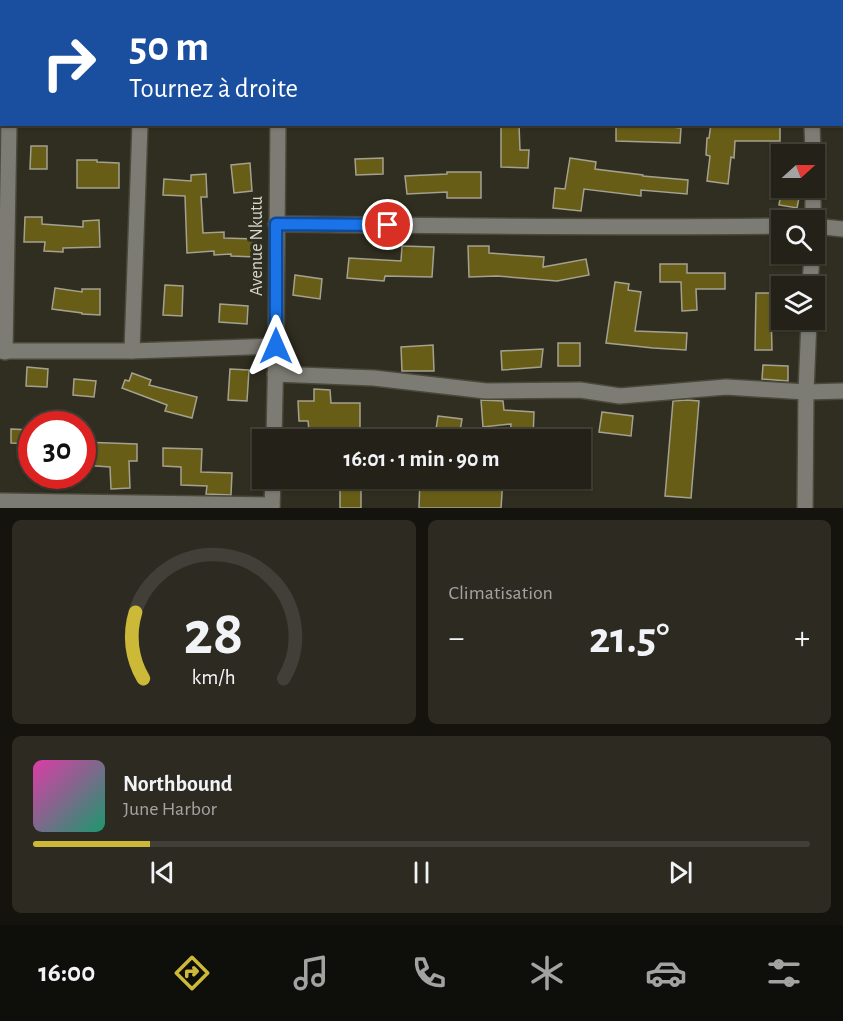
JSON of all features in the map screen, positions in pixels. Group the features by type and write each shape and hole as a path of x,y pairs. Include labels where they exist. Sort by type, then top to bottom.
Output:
{"street":[{"path":"9,126 3,351 132,351 276,346"},
{"path":"132,351 140,126"},
{"name":"Avenue Nkutu","path":"274,429 278,126"},
{"path":"813,126 813,144"},
{"path":"276,224 511,227 771,226"},
{"path":"825,227 843,229"},
{"path":"805,508 809,330"},
{"path":"275,374 374,378 486,391 580,390 620,396 726,387 806,392 843,391"},
{"path":"0,501 272,507 273,489"}],"building":[{"path":"501,126 519,126 520,150 529,150 528,168 501,167"},
{"path":"616,126 681,128 680,143 616,141"},
{"path":"711,126 780,126 780,141 735,141 728,184 707,181 710,156 706,155 707,138 709,138"},
{"path":"31,146 47,146 47,169 30,169"},
{"path":"383,158 383,174 356,175 355,159"},
{"path":"570,158 596,162 595,169 688,180 687,194 641,190 641,196 584,189 581,211 553,208 555,188 565,189"},
{"path":"77,160 119,163 119,188 77,188"},
{"path":"250,163 252,191 234,193 231,165"},
{"path":"447,172 481,172 481,198 447,198 447,192 407,194 405,176 447,174"},
{"path":"206,174 207,197 201,197 203,233 224,232 224,238 256,239 256,257 231,256 231,254 214,255 214,251 187,253 185,196 163,195 164,179 191,181 191,175"},
{"path":"780,198 799,198 797,208 779,205"},
{"path":"25,217 42,217 42,224 83,227 83,221 99,220 100,247 63,248 63,252 44,251 45,242 24,242"},
{"path":"402,246 434,247 432,277 385,276 384,281 347,278 349,258 401,261"},
{"path":"468,246 489,246 489,253 544,257 543,267 586,259 589,275 557,281 497,276 469,277"},
{"path":"660,264 687,264 687,273 725,273 725,289 696,289 697,310 682,311 681,282 660,282"},
{"path":"295,275 322,279 320,299 293,295"},
{"path":"615,282 629,284 628,290 641,292 635,331 687,333 686,350 606,343"},
{"path":"165,285 183,286 182,316 163,315"},
{"path":"55,288 82,292 82,289 100,289 100,315 52,309"},
{"path":"756,293 771,293 772,350 755,350"},
{"path":"220,304 248,306 247,324 219,322"},
{"path":"558,343 580,343 580,366 558,366"},
{"path":"433,345 434,371 402,371 401,347"},
{"path":"543,349 541,367 502,370 501,351"},
{"path":"763,365 788,366 788,381 762,379"},
{"path":"27,367 48,369 47,387 26,386"},
{"path":"230,369 249,370 247,401 228,400"},
{"path":"132,373 151,380 149,385 197,397 192,418 165,411 167,405 122,388 125,380 129,381"},
{"path":"74,379 96,381 94,397 73,395"},
{"path":"314,389 330,390 331,403 360,403 360,429 309,429 308,421 299,421 298,401 314,401"},
{"path":"481,400 503,401 504,410 534,412 533,429 511,429 511,424 483,427"},
{"path":"673,401 699,401 691,498 665,496"},
{"path":"602,412 633,416 631,436 599,432"},
{"path":"438,416 462,419 460,429 436,429"},
{"path":"11,429 18,429 18,443 11,443"},
{"path":"96,443 137,444 137,461 129,461 130,488 111,489 110,467 96,466"},
{"path":"163,448 202,449 201,472 232,473 231,495 206,494 207,486 181,485 181,467 163,466"},
{"path":"340,489 361,489 361,508 340,508"},
{"path":"420,489 502,489 501,508 419,508"}],"route":[{"path":"276,346 276,224 388,225"}]}
